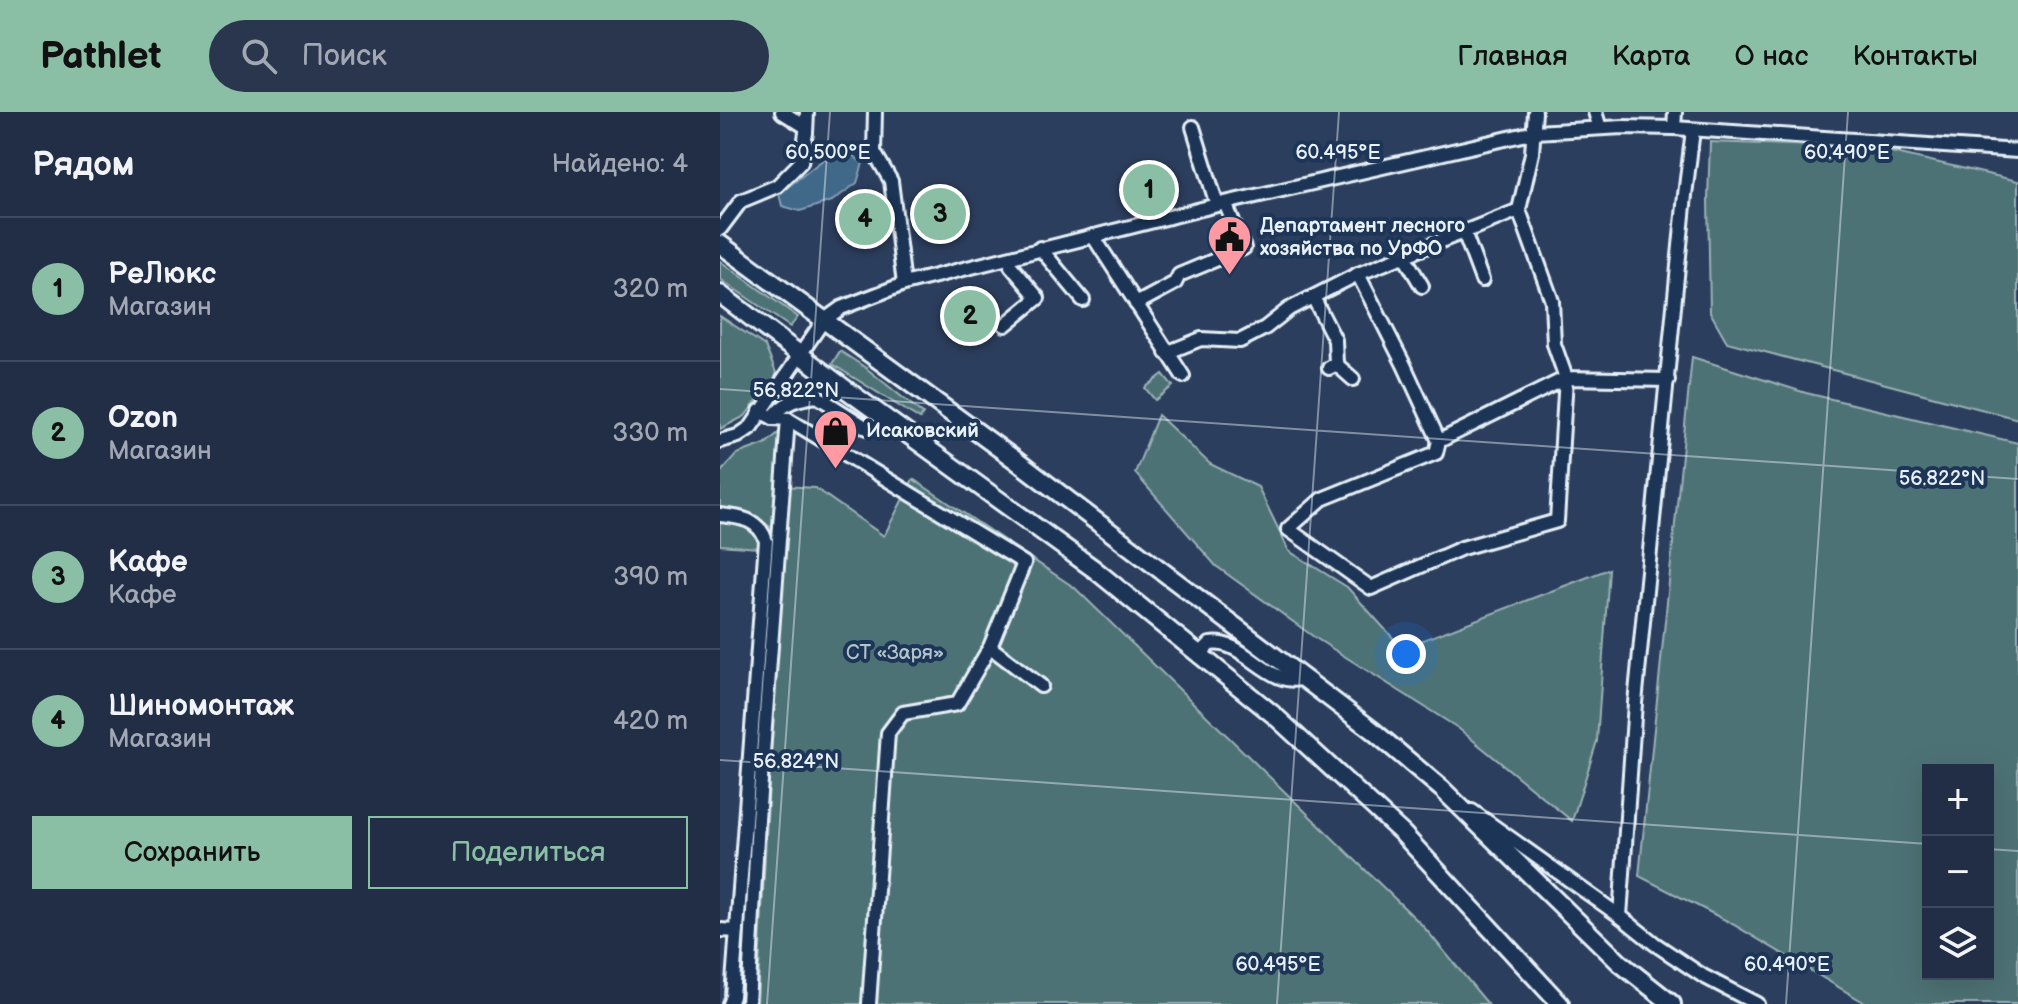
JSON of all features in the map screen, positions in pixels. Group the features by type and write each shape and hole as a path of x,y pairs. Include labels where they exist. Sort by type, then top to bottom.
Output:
{"main road":[{"path":"720,244 1014,459 1305,678 1442,789 1620,963 1672,1004"},
{"path":"720,294 1094,569 1275,716 1403,834 1560,1004"}],"street":[{"path":"782,112 806,127"},
{"path":"720,229 741,201 777,186 801,162 807,112"},
{"path":"875,112 874,152 891,181 904,284"},
{"path":"1358,274 1439,441 1436,453 1322,499 1288,529 1371,588 1462,548 1557,521 1566,378 1554,344 1552,301 1519,210 1535,132 1535,112"},
{"path":"1595,112 1600,128"},
{"path":"1674,128 1675,112"},
{"path":"1136,304 1175,283 1179,275 1244,248 1221,204 1193,127"},
{"path":"720,441 738,436 751,427 823,321 841,308 904,284 1221,204 1535,132 1674,128 2018,151"},
{"path":"1620,916 1635,703 1693,130"},
{"path":"1166,353 1201,339 1240,341 1358,274 1519,210"},
{"path":"1464,232 1482,280"},
{"path":"1093,236 1183,376"},
{"path":"1040,248 1083,300"},
{"path":"1404,256 1422,286"},
{"path":"1005,325 1038,298 1011,266"},
{"path":"1313,297 1335,340 1333,366 1353,379"},
{"path":"1439,441 1566,378 1668,380"},
{"path":"773,418 779,408 787,403 817,396 867,428"},
{"path":"760,411 773,418 788,419 1024,563 990,647 957,704 903,713 888,733 869,1004"},
{"path":"748,1004 758,820 788,419"},
{"path":"720,515 746,518 759,526 766,541 729,1004"},
{"path":"1200,654 1210,644 1219,642 1232,646 1258,665 1285,678 1297,681 1305,678"},
{"path":"990,647 1041,686"},
{"path":"1442,789 1655,944 1703,976 1757,1004"},
{"path":"720,930 737,931"}],"green space":[{"path":"1710,142 1874,148 2018,181 2018,419 1727,342 1710,312"},
{"path":"720,261 798,317 790,327 720,279"},
{"path":"720,316 765,346 777,375 745,416 720,429"},
{"path":"840,351 923,414 920,419 832,364"},
{"path":"1692,357 1806,393 2018,443 2018,1004 1867,1004 1729,922 1639,876"},
{"path":"1163,374 1173,386 1155,400 1145,388"},
{"path":"1158,415 1210,464 1258,487 1289,551 1347,587 1402,648 1609,569 1597,741 1572,821 1458,728 1314,637 1216,566 1135,473"},
{"path":"782,430 775,531 750,515 720,508 720,473 737,454 765,444"},
{"name":"СТ «Заря»","path":"913,479 1075,588 1423,926 1488,1004 757,1004 785,486 815,488 884,536"},
{"path":"720,521 741,523 752,529 758,540 758,548 720,545"},
{"path":"749,786 756,786 743,1004 732,1004"}],"water":[{"path":"849,153 863,163 857,183 832,201 800,211 782,206 779,194 824,159"}],"place":[{"name":"РеЛюкс","path":"1149,190"},
{"name":"Кафе","path":"940,214"},
{"name":"Шиномонтаж","path":"865,219"},
{"name":"Департамент лесного хозяйства по УрФО","path":"1229,277"},
{"name":"Ozon","path":"970,316"},
{"name":"Исаковский","path":"835,470"}]}
